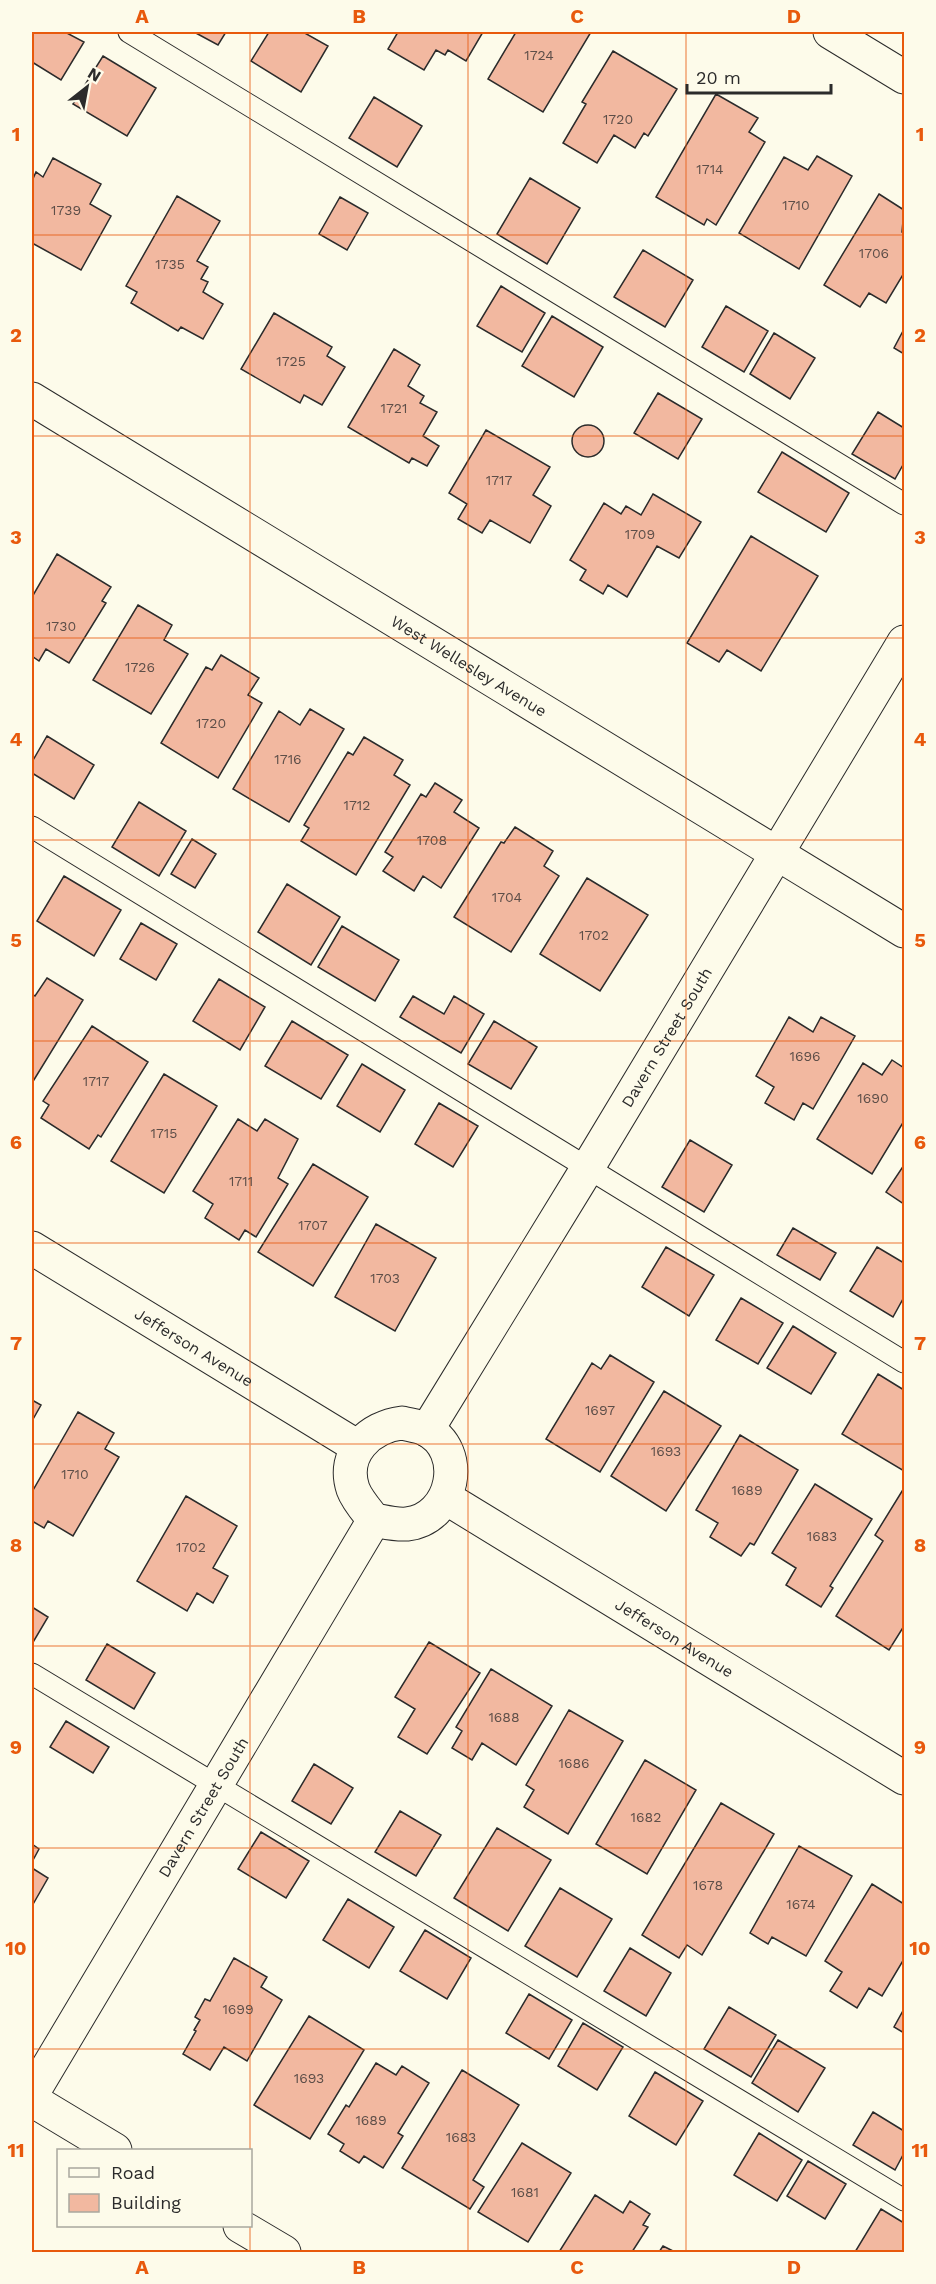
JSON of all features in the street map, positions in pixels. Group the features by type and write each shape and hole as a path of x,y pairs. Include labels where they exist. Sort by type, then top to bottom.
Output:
{"street":[{"path":"830,32 904,77"},
{"name":"West Wellesley Avenue","path":"32,399 904,931"},
{"name":"Davern Street South","path":"427,1430 904,642"},
{"name":"Jefferson Avenue","path":"32,1248 358,1446"},
{"path":"402,1423 427,1430 445,1448 449,1459 452,1476 446,1498 431,1514 409,1524 374,1521 352,1487 351,1470 358,1446 385,1425 402,1423"},
{"name":"Jefferson Avenue","path":"446,1498 904,1778"},
{"name":"Davern Street South","path":"32,2094 374,1521"},
{"path":"32,2100 112,2149"},
{"path":"242,2227 284,2253"}],"lane":[{"path":"129,32 904,504"},
{"path":"32,827 904,1362"},
{"path":"32,1674 904,2200"}],"building":[{"path":"32,32 65,32 84,42 61,80 32,62"},
{"path":"194,32 226,32 218,45"},
{"path":"269,32 303,32 328,46 301,92 251,61"},
{"path":"398,32 483,32 466,61 448,50 445,55 436,50 424,70 388,49"},
{"path":"516,32 591,32 543,112 488,79"},
{"path":"613,51 677,89 648,136 644,133 635,148 614,135 597,163 563,143 586,104 582,102"},
{"path":"103,56 156,88 127,136 73,104"},
{"path":"716,94 758,118 749,132 765,142 716,225 707,219 704,225 656,197"},
{"path":"374,97 422,126 397,167 349,138"},
{"path":"817,156 852,176 799,269 739,233 784,157 808,170"},
{"path":"53,158 101,184 90,204 111,216 81,270 32,243 32,181 36,172 43,177"},
{"path":"530,178 580,208 547,264 497,234"},
{"path":"879,194 904,210 902,232 904,233 904,273 886,303 869,293 860,307 824,285"},
{"path":"177,196 220,221 197,261 208,267 201,279 208,282 203,292 223,304 203,339 181,327 178,331 131,303 137,292 126,286"},
{"path":"340,197 368,213 347,250 319,234"},
{"path":"643,250 693,280 665,327 614,297"},
{"path":"501,286 545,313 522,352 477,326"},
{"path":"726,306 768,331 744,372 702,347"},
{"path":"274,313 332,347 327,356 345,367 322,405 304,395 300,403 241,369"},
{"path":"552,316 603,347 574,397 522,366"},
{"path":"904,329 904,354 894,348"},
{"path":"774,333 815,358 790,399 750,374"},
{"path":"394,349 420,365 408,386 424,396 420,403 437,412 423,436 439,446 427,466 412,458 409,463 348,427"},
{"path":"658,393 702,419 678,459 634,433"},
{"path":"878,412 904,428 904,463 895,479 852,454"},
{"path":"588,425 599,430 604,441 599,452 588,457 577,452 572,441 577,430"},
{"path":"486,430 550,467 533,495 551,506 530,543 490,520 482,533 458,519 467,504 449,493"},
{"path":"782,452 849,493 826,532 758,492"},
{"path":"653,494 701,522 679,558 657,546 627,597 608,585 603,594 580,580 586,570 570,560 604,503 621,514 626,506 641,515"},
{"path":"751,536 818,576 761,671 727,650 719,662 687,643"},
{"path":"57,554 111,587 102,601 106,603 69,663 46,649 39,661 32,656 32,597"},
{"path":"138,605 172,625 164,640 188,654 151,714 93,680"},
{"path":"221,655 259,678 248,695 262,703 218,778 161,743 206,667 212,670"},
{"path":"310,709 344,729 289,822 233,789 279,711 300,725"},
{"path":"47,736 94,765 74,799 32,773 32,762"},
{"path":"364,737 403,760 394,775 410,785 356,875 301,841 309,828 304,825 348,752 353,755"},
{"path":"435,783 462,800 454,812 479,828 441,888 423,876 414,891 383,871 393,857 385,852 421,794 426,797"},
{"path":"139,802 186,831 159,876 112,847"},
{"path":"515,827 553,851 544,866 559,876 511,952 454,917 501,842 504,843"},
{"path":"192,839 216,854 195,888 171,874"},
{"path":"64,876 121,910 94,956 37,921"},
{"path":"587,878 648,915 600,991 540,954"},
{"path":"287,884 340,917 311,965 258,932"},
{"path":"141,923 177,944 156,980 120,959"},
{"path":"342,926 399,960 375,1001 318,967"},
{"path":"47,978 83,1000 32,1083 32,994 35,996"},
{"path":"219,979 265,1007 240,1050 193,1021"},
{"path":"413,996 444,1014 454,996 484,1014 461,1053 400,1017"},
{"path":"789,1017 813,1032 821,1017 855,1036 813,1109 803,1103 794,1120 765,1103 774,1087 756,1076"},
{"path":"292,1021 348,1055 321,1099 265,1066"},
{"path":"494,1021 537,1047 511,1089 468,1064"},
{"path":"92,1026 148,1062 101,1137 98,1135 89,1149 41,1118 49,1105 43,1101"},
{"path":"892,1060 904,1068 904,1121 872,1174 817,1139 863,1063 882,1075"},
{"path":"362,1064 405,1090 380,1132 337,1106"},
{"path":"164,1074 217,1106 164,1193 111,1161"},
{"path":"439,1103 478,1126 453,1167 415,1144"},
{"path":"238,1119 257,1131 265,1119 298,1139 278,1178 288,1184 256,1237 245,1230 239,1240 205,1218 213,1204 193,1191"},
{"path":"690,1140 732,1165 704,1212 662,1187"},
{"path":"313,1164 368,1197 313,1286 258,1252"},
{"path":"904,1165 904,1204 886,1192"},
{"path":"376,1224 436,1258 395,1331 335,1297"},
{"path":"793,1228 836,1253 820,1280 777,1255"},
{"path":"666,1247 714,1275 689,1316 642,1287"},
{"path":"877,1247 904,1263 904,1297 893,1317 850,1291"},
{"path":"741,1298 783,1323 758,1364 716,1340"},
{"path":"793,1326 836,1353 811,1394 767,1368"},
{"path":"610,1355 654,1382 600,1472 546,1439 592,1363 601,1369"},
{"path":"878,1374 904,1390 904,1471 842,1434"},
{"path":"664,1391 721,1426 666,1511 611,1476"},
{"path":"32,1400 41,1405 32,1421"},
{"path":"78,1412 114,1433 105,1449 119,1457 73,1536 48,1521 44,1528 32,1521 32,1492"},
{"path":"740,1435 798,1470 754,1545 750,1543 741,1556 710,1537 718,1523 696,1510"},
{"path":"815,1484 872,1519 830,1586 833,1588 821,1607 786,1585 796,1568 772,1553"},
{"path":"904,1488 904,1626 889,1650 836,1616 883,1541 875,1535"},
{"path":"186,1496 237,1526 213,1568 228,1576 213,1603 197,1593 187,1611 137,1581"},
{"path":"32,1607 48,1617 32,1644"},
{"path":"429,1642 480,1673 427,1754 398,1737 415,1709 395,1697"},
{"path":"107,1644 155,1673 134,1709 86,1680"},
{"path":"491,1669 552,1706 516,1765 482,1743 472,1760 452,1748 462,1731 456,1727"},
{"path":"569,1710 623,1741 568,1834 524,1807 534,1790 526,1785"},
{"path":"66,1721 109,1747 93,1773 50,1747"},
{"path":"645,1760 696,1790 647,1874 596,1844"},
{"path":"314,1764 353,1788 331,1824 292,1801"},
{"path":"721,1803 774,1834 702,1955 687,1945 679,1958 642,1935"},
{"path":"400,1811 441,1835 416,1876 375,1852"},
{"path":"497,1828 551,1860 508,1931 454,1898"},
{"path":"261,1832 309,1861 286,1898 238,1869"},
{"path":"32,1844 39,1849 32,1862"},
{"path":"799,1846 852,1876 806,1956 772,1937 768,1944 750,1933"},
{"path":"32,1868 48,1878 32,1906"},
{"path":"872,1884 904,1904 904,1959 882,1996 869,1988 857,2008 830,1991 842,1972 825,1961"},
{"path":"560,1888 612,1919 577,1977 525,1946"},
{"path":"348,1899 394,1927 369,1968 323,1940"},
{"path":"425,1930 471,1958 447,1999 400,1971"},
{"path":"630,1948 671,1973 646,2016 604,1991"},
{"path":"234,1958 267,1977 261,1987 282,2000 247,2061 224,2047 210,2070 183,2054 200,2020 195,2017 205,1999 210,2001"},
{"path":"529,1994 572,2020 549,2059 506,2033"},
{"path":"729,2007 776,2035 751,2077 704,2049"},
{"path":"904,2009 904,2033 894,2027"},
{"path":"309,2016 364,2050 310,2139 254,2105"},
{"path":"583,2023 623,2047 597,2090 558,2066"},
{"path":"778,2040 825,2068 798,2112 752,2083"},
{"path":"376,2063 396,2075 402,2066 429,2083 398,2133 403,2136 383,2168 364,2156 359,2163 340,2151 344,2144 328,2134 346,2105 349,2107"},
{"path":"462,2070 519,2105 473,2180 484,2187 470,2209 402,2168"},
{"path":"655,2072 703,2101 676,2145 629,2116"},
{"path":"873,2112 904,2131 904,2153 895,2170 853,2145"},
{"path":"759,2133 802,2160 777,2201 734,2175"},
{"path":"522,2143 571,2173 528,2242 478,2212"},
{"path":"808,2161 846,2184 825,2219 787,2196"},
{"path":"595,2195 623,2213 630,2201 650,2214 643,2225 648,2227 632,2252 559,2252"},
{"path":"881,2209 904,2223 904,2252 855,2252"},
{"path":"663,2246 675,2252 659,2252"}]}
